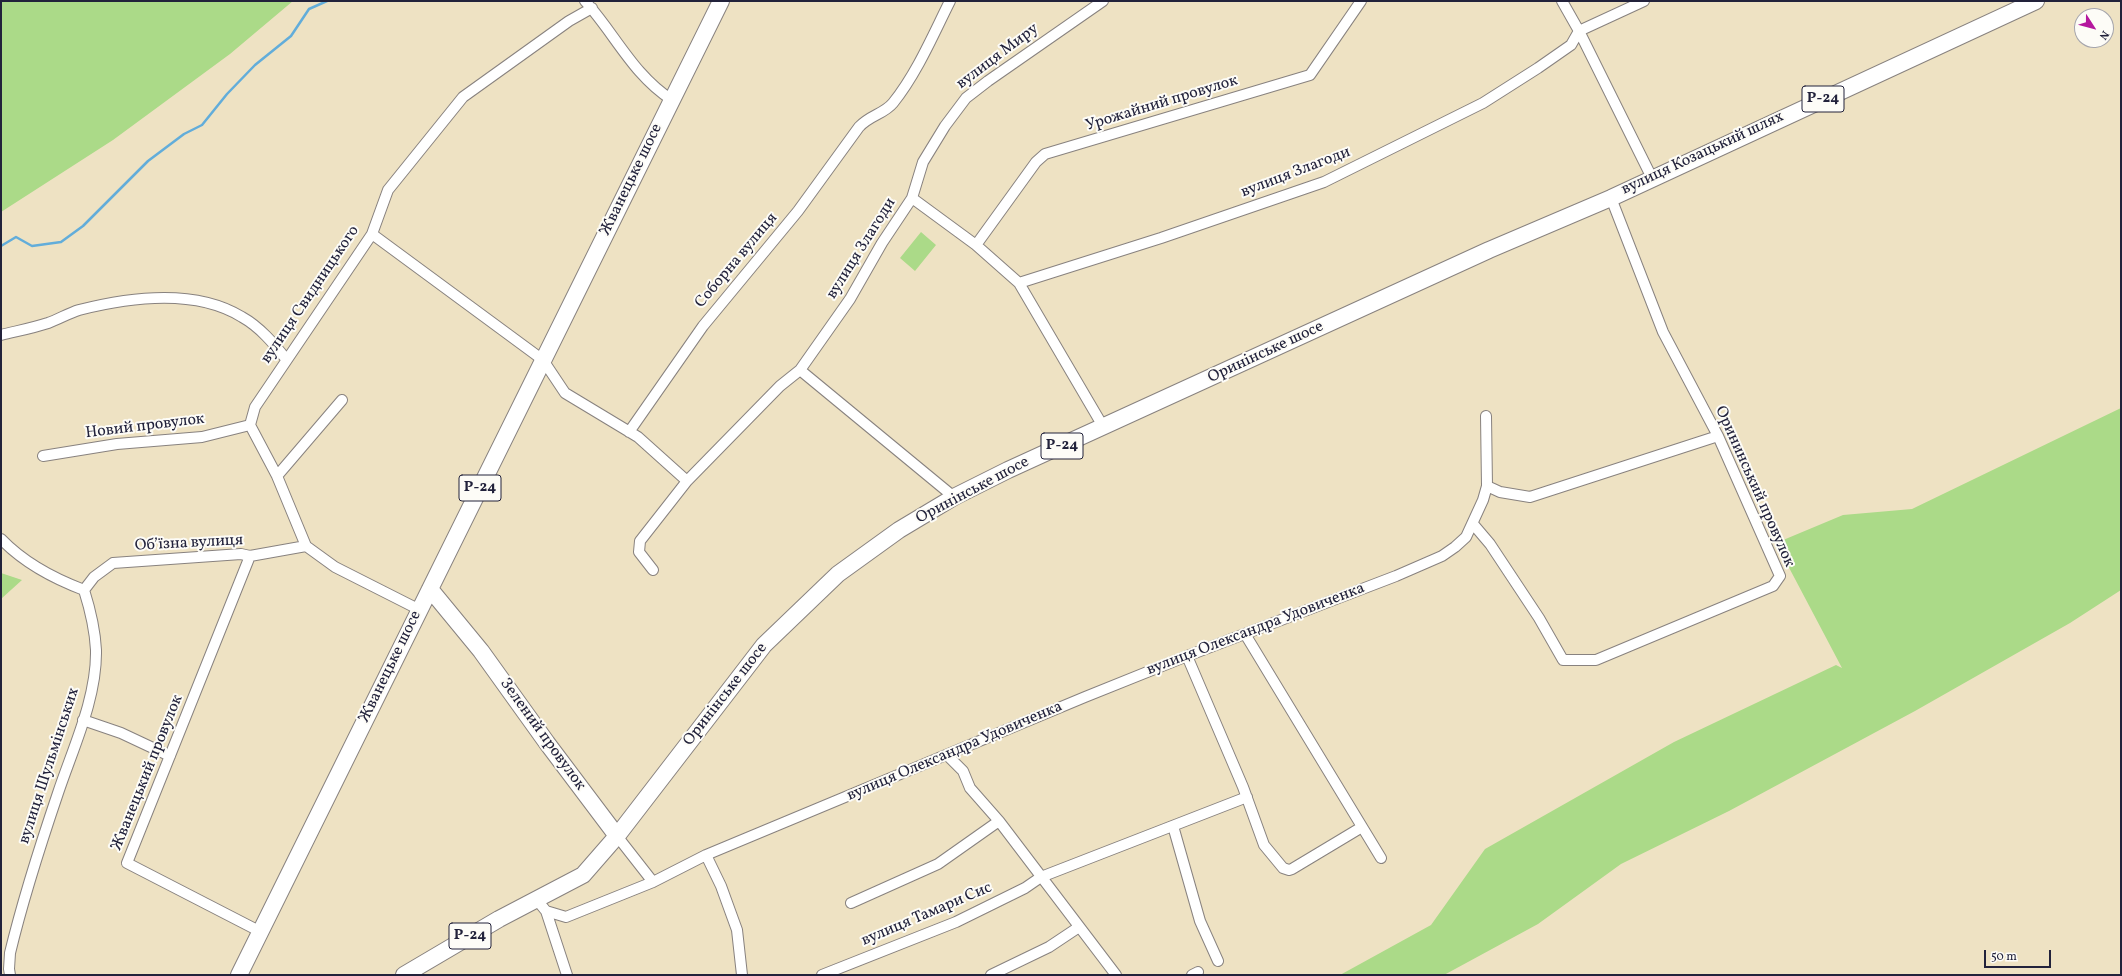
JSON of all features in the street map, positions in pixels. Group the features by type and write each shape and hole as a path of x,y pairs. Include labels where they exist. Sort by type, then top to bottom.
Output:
{"main road":[{"name":"Жванецьке шосе","path":"239,975 721,1"},
{"name":"вулиця Козацький шлях","path":"1610,198 2036,1"},
{"name":"Оринінське шосе","path":"541,906 583,875 617,836 764,645 838,574 899,530 954,497 1008,470 1104,428 1490,250 1610,198"},
{"name":"Зелений провулок","path":"430,589 481,652 617,836"},
{"name":"Р-24","path":"404,975 499,919 541,906"}],"street":[{"name":"Соборна вулиця","path":"629,432 703,326 798,211 859,128 866,120 888,109 917,65 950,1"},
{"name":"вулиця Миру","path":"912,198 923,162 945,126 966,98 1103,1"},
{"name":"Урожайний провулок","path":"976,245 1036,162 1045,154 1310,75 1361,1"},
{"path":"1562,1 1579,31 1652,178"},
{"path":"1579,31 1644,1"},
{"path":"588,5 636,68 657,90 672,100"},
{"name":"вулиця Свидницького","path":"250,425 255,407 286,359 372,234 388,190 463,97 569,21 588,5"},
{"name":"вулиця Злагоди","path":"1019,284 1161,238 1324,182 1482,103 1538,68 1571,44 1579,31"},
{"name":"вулиця Злагоди","path":"653,570 639,552 638,544 687,481 780,386 800,370 850,298 882,243 912,198 976,245 1019,284 1104,428"},
{"name":"Орининський провулок","path":"1473,524 1490,544 1539,618 1563,660 1596,660 1773,586 1780,576 1718,436 1663,332 1610,198"},
{"path":"372,234 543,360 565,394 647,444 687,481"},
{"path":"1,335 47,323 78,311 111,303 155,299 193,300 220,306 244,317 268,338 286,359"},
{"path":"800,370 954,497"},
{"path":"277,476 342,400"},
{"name":"вулиця Олександра Удовиченка","path":"541,906 566,916 653,882 706,855 1187,656 1396,576 1442,556 1455,547 1466,536 1473,524 1488,486 1486,416"},
{"path":"250,425 277,476 306,546 335,567 420,610"},
{"name":"Новий провулок","path":"43,456 117,444 202,437 250,425"},
{"path":"1488,486 1500,492 1530,497 1718,436"},
{"path":"1,538 18,555 46,575 84,590"},
{"name":"Обʼїзна вулиця","path":"84,590 94,577 113,563 241,554 250,556 306,546"},
{"name":"Жванецький провулок","path":"250,556 127,863 261,932"},
{"name":"вулиця Шульмінських","path":"10,975 10,953 42,839 83,720 93,682 96,650 89,606 84,590"},
{"path":"1245,634 1381,858"},
{"path":"1187,656 1264,845 1286,870 1292,869 1362,827"},
{"path":"83,720 121,733 170,756"},
{"path":"948,756 963,771 970,788 999,821 1116,975"},
{"name":"вулиця Тамари Сис","path":"822,975 963,919 1025,888 1041,877 1246,798"},
{"path":"851,903 938,864 999,821"},
{"path":"1173,826 1200,921 1218,961"},
{"name":"Зелений провулок","path":"617,836 653,882"},
{"path":"706,855 721,886 737,930 742,975"},
{"path":"541,906 567,975"},
{"path":"991,975 1049,947 1079,927"}],"green space":[{"path":"1,1 293,1 230,54 113,140 1,212"},
{"path":"921,232 936,245 915,271 900,258"},
{"path":"2121,408 2121,590 2070,623 1915,711 1729,811 1621,864 1538,924 1444,975 1340,975 1431,925 1485,849 1674,742 1836,665 1842,668 1776,543 1843,515 1912,509"},
{"path":"1,573 22,580 1,599"}],"waterway":[{"path":"1,246 16,237 32,246 61,242 83,226 148,161 184,134 202,125 227,94 255,65 291,36 309,9 327,1"}]}
